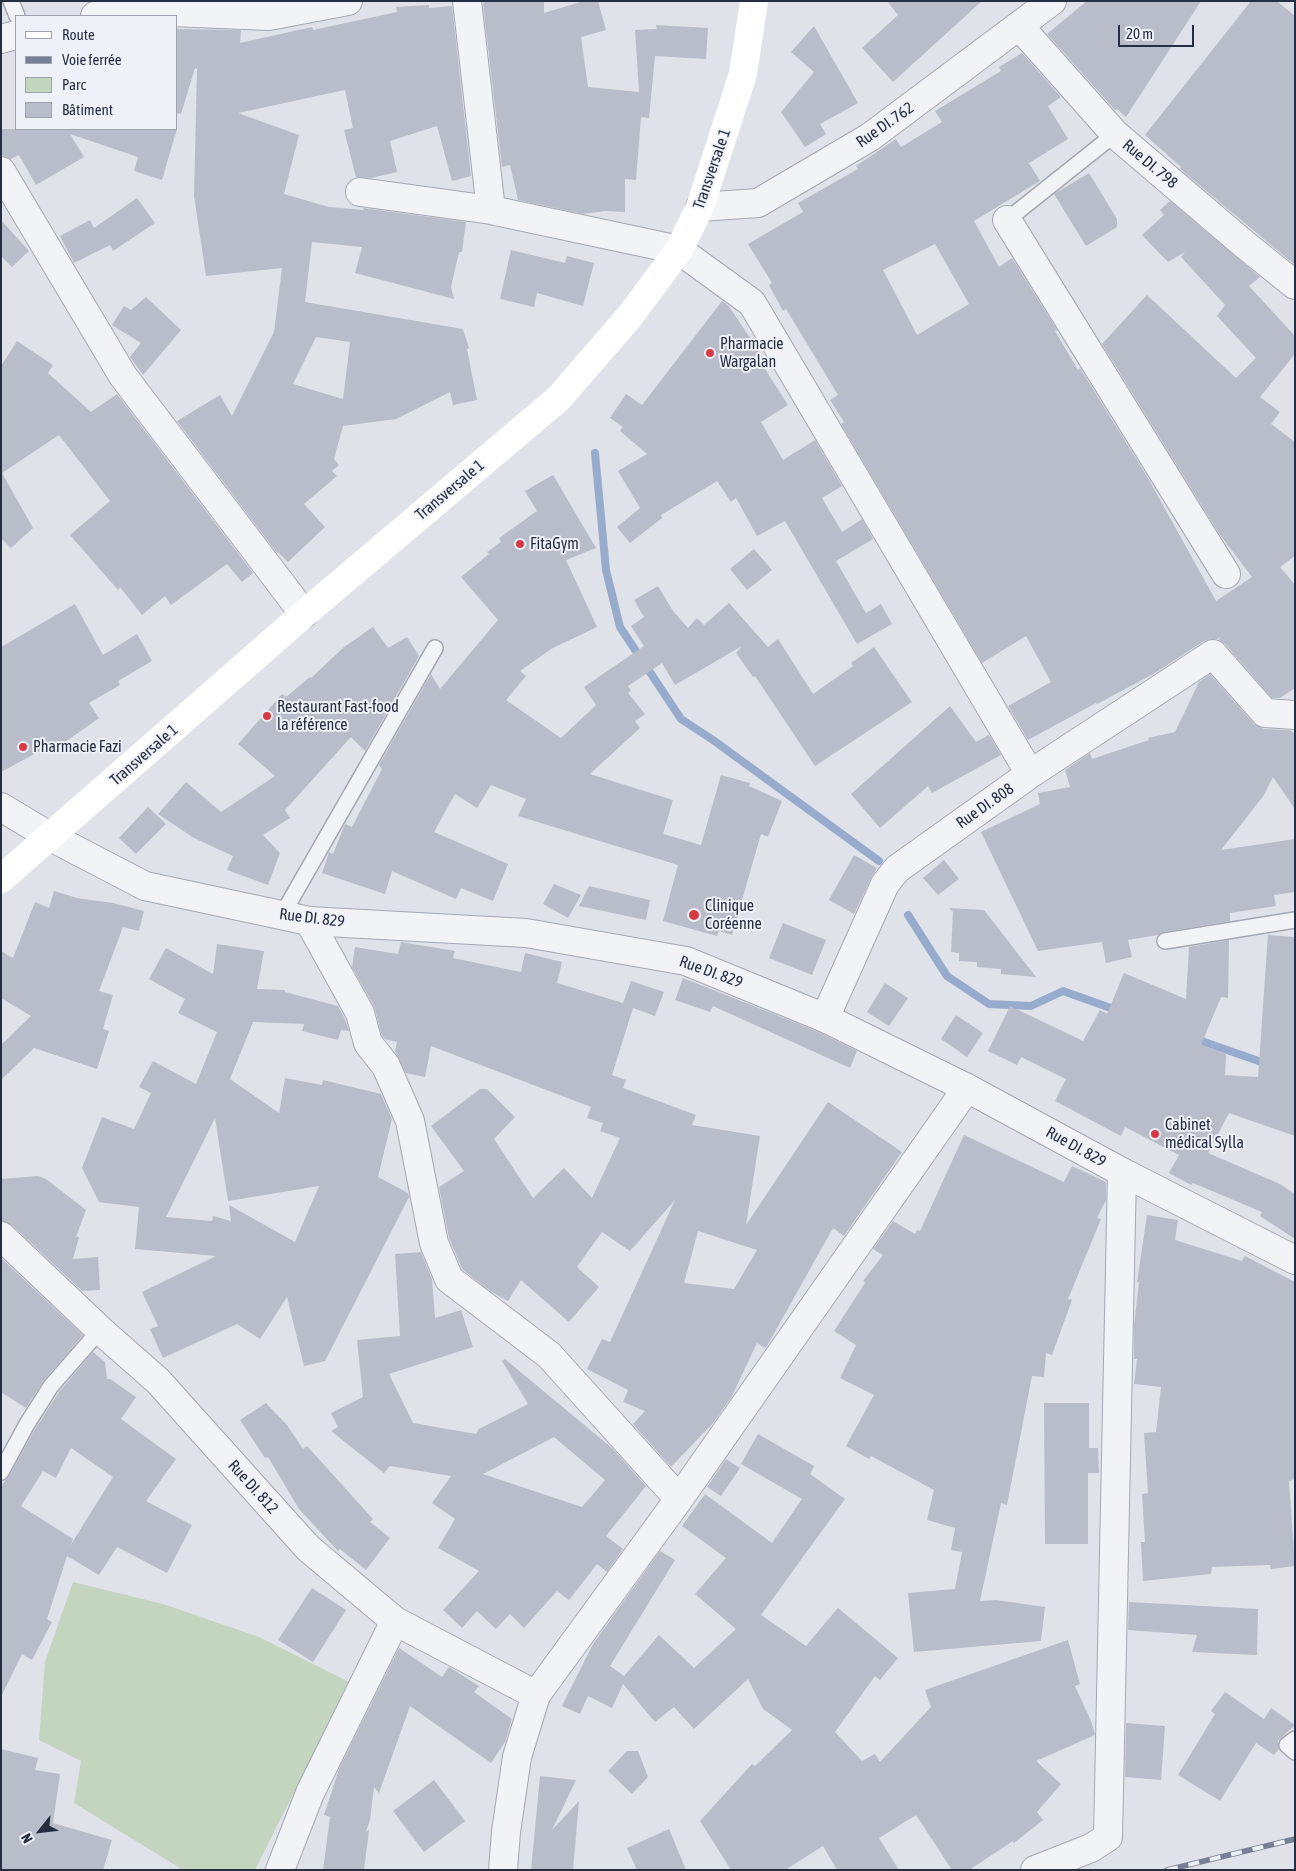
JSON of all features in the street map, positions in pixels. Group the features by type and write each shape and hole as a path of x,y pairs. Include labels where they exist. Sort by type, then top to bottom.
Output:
{"main road":[{"name":"Transversale 1","path":"1,879 304,614 559,398 630,316 679,250 700,207 743,74 754,1"}],"street":[{"path":"100,15 123,10 269,16 348,1"},
{"path":"467,1 491,210"},
{"name":"Rue DI. 762","path":"700,207 758,203 870,137 1020,27 1052,1"},
{"name":"Rue DI. 798","path":"1020,27 1115,134 1295,285"},
{"path":"1,39 15,35"},
{"path":"1,171 123,376 304,614"},
{"path":"360,192 491,210 679,250 752,303 1030,774"},
{"path":"1007,220 1226,574"},
{"name":"Rue DI. 808","path":"825,1018 885,884 897,869 1030,774 1213,654 1265,713 1295,715"},
{"name":"Rue DI. 829","path":"1,807 51,837 145,886 308,921 526,933 686,961 825,1018 967,1088 1122,1172 1295,1260"},
{"path":"308,921 360,1014 368,1043 386,1066 410,1121 434,1243 449,1279 549,1355 679,1499"},
{"path":"503,1870 506,1832 517,1757 536,1695 679,1499 967,1088"},
{"path":"1036,1870 1091,1848 1108,1837 1122,1172"},
{"name":"Rue DI. 812","path":"1,1236 100,1330 158,1381 308,1548 394,1621 536,1695"},
{"path":"280,1870 310,1793 394,1621"}],"lane":[{"path":"12,1 17,15"},
{"path":"1007,220 1115,134"},
{"path":"282,915 435,648"},
{"path":"1165,941 1295,920"},
{"path":"1,1472 27,1424 51,1386 100,1330"},
{"path":"1295,1739 1287,1745 1295,1752"}],"green space":[{"path":"73,1582 163,1604 259,1637 355,1685 291,1798 255,1870 183,1870 74,1803 81,1761 39,1740 45,1662"}],"building":[{"path":"485,1 544,1 544,13 584,1 598,1 606,30 581,37 588,87 639,92 635,30 657,29 656,25 708,28 706,59 655,56 649,118 641,117 636,180 625,179 625,212 605,211 583,214 518,200 510,165 502,167 483,4"},
{"path":"887,1 982,1 893,82 862,48 898,15"},
{"path":"1087,1 1201,1 1126,117 1117,109 1115,110 1047,34"},
{"path":"1251,1 1277,1 1295,16 1295,265 1180,169 1181,167 1145,135"},
{"path":"429,5 429,8 452,6 471,176 452,181 437,126 390,141 397,172 371,178 356,177 344,130 353,128 345,90 238,113 299,135 284,194 329,207 364,210 363,208 466,222 462,252 459,252 451,287 454,299 355,273 362,247 312,242 305,302 463,329 469,348 467,349 477,400 453,405 450,392 396,419 343,426 334,459 339,465 332,471 337,476 304,504 325,527 288,562 277,553 177,421 220,395 232,416 274,332 282,268 206,276 194,196 197,69 195,68 181,114 178,113 178,29 241,30 240,43 312,27 313,30 397,12 396,7","holes":["316,337 350,342 343,399 293,384"]},
{"path":"814,26 858,103 820,124 826,134 805,147 781,112 814,72 791,52"},
{"path":"1022,53 1061,97 1048,106 1068,139 1029,163 1040,181 974,221 999,267 1012,258 1057,330 1055,331 1078,370 1080,368 1148,478 1216,601 1252,577 1220,535 1102,344 1147,295 1236,378 1256,358 1217,316 1225,305 1181,257 1185,252 1168,262 1142,235 1164,215 1160,210 1170,201 1260,277 1249,286 1295,336 1295,354 1260,397 1280,412 1271,424 1295,442 1295,556 1280,567 1295,585 1295,688 1280,698 1272,698 1225,644 1219,640 1220,637 1204,641 1155,673 1028,740 1008,706 1051,682 1026,636 982,663 841,424 844,422 830,400 838,395 786,309 783,311 769,285 772,283 748,244 803,212 798,203 858,169 856,166 896,139 901,147 942,122 935,111 1001,71 999,67","holes":["935,244 969,304 917,335 883,270"]},
{"path":"1,129 177,130 162,180 134,171 138,157 70,134 84,157 36,185 19,155 11,159 1,155"},
{"path":"1089,173 1117,219 1117,227 1086,246 1054,194"},
{"path":"137,198 155,223 113,251 110,245 74,263 60,236 90,220 94,228"},
{"path":"1,220 29,251 12,267 1,256"},
{"path":"511,250 565,263 567,256 594,263 583,306 537,293 534,307 500,299"},
{"path":"146,297 181,330 143,375 130,357 141,343 112,325 124,306 131,310"},
{"path":"722,301 728,305 767,363 763,366 788,405 761,422 783,460 815,440 842,486 822,498 842,532 862,519 873,539 836,561 866,613 881,604 892,624 857,644 785,521 757,536 736,498 731,502 717,481 661,515 662,518 630,543 617,527 640,508 618,471 647,454 620,431 623,427 610,418 626,394 642,405"},
{"path":"17,341 53,365 48,373 91,412 117,394 253,573 242,582 227,564 171,605 165,596 142,615 120,587 118,590 70,535 110,501 59,435 2,473 33,528 11,548 1,538 1,366"},
{"path":"553,475 596,548 566,560 597,627 551,649 520,671 526,676 506,700 561,738 596,705 584,687 644,646 631,626 644,617 634,600 658,586 673,611 688,628 697,618 704,625 729,603 768,647 778,639 813,694 853,666 851,663 874,647 912,702 815,766 755,676 753,677 736,653 742,646 675,685 662,663 628,686 631,691 628,693 645,714 635,721 640,728 590,774 673,800 663,834 701,845 721,775 750,783 749,786 782,801 768,837 761,834 732,935 719,931 717,936 663,921 678,865 518,816 526,799 491,785 477,808 455,794 434,832 508,864 493,901 461,888 456,899 392,871 385,894 322,873 329,852 333,854 345,824 352,827 382,769 379,765 431,674 440,689 498,620 461,577 489,554 487,552 501,542 499,538 537,511 525,491"},
{"path":"754,549 772,570 747,590 730,569"},
{"path":"75,604 103,655 137,634 152,661 118,681 120,685 89,703 99,718 54,750 51,745 1,772 1,647"},
{"path":"373,627 388,648 407,637 419,656 365,751 351,737 285,810 290,818 263,835 280,853 268,885 227,870 233,856 194,838 158,814 186,782 221,812 275,776 238,744 282,694 286,697 311,678 344,647"},
{"path":"1210,674 1254,724 1264,729 1289,730 1295,733 1295,809 1273,777 1264,795 1221,850 1295,839 1295,892 1274,895 1276,906 1230,913 1230,921 1128,940 1132,957 1106,963 1102,942 1038,951 981,832 1040,804 1038,793 1070,787 1065,770 1090,753 1092,759 1149,740 1148,738 1175,732 1199,682"},
{"path":"950,706 976,742 989,735 1001,755 932,793 928,786 880,828 851,794"},
{"path":"148,807 166,824 136,854 119,838"},
{"path":"854,855 877,868 854,914 829,900"},
{"path":"944,860 959,879 938,895 923,878"},
{"path":"554,884 581,895 568,918 543,904"},
{"path":"589,886 650,900 646,920 579,906"},
{"path":"54,891 77,898 113,903 144,911 139,931 123,927 99,991 113,995 103,1029 109,1031 97,1069 34,1048 1,1080 1,1045 31,1016 1,998 1,951 13,958 35,902 49,908"},
{"path":"949,908 984,910 1036,977 1001,974 1001,969 977,967 977,962 959,961 959,953 951,952 953,912"},
{"path":"783,923 826,940 812,975 769,958"},
{"path":"1268,935 1295,937 1295,1136 1229,1113 1208,1153 1280,1184 1295,1194 1295,1239 1260,1216 1262,1212 1193,1183 1191,1185 1169,1173 1179,1155 1125,1127 1121,1136 1055,1101 1066,1079 1021,1057 1017,1065 988,1051 1010,1006 1083,1041 1100,1010 1107,1014 1124,973 1186,999 1189,947 1229,940 1228,998 1221,997 1201,1045 1226,1054 1225,1075 1258,1077"},
{"path":"401,942 455,951 453,958 521,972 525,953 562,962 557,983 623,1003 631,981 664,992 655,1016 633,1008 612,1075 626,1080 623,1088 696,1115 692,1125 760,1136 746,1225 828,1102 902,1152 844,1236 833,1228 767,1346 765,1348 757,1343 732,1396 714,1422 671,1467 633,1424 645,1411 623,1402 628,1390 587,1369 602,1339 610,1342 675,1200 630,1251 602,1232 577,1267 599,1287 569,1322 521,1280 508,1301 490,1291 462,1269 449,1238 439,1187 464,1171 431,1126 480,1089 487,1089 515,1117 494,1139 533,1198 564,1168 592,1198 620,1138 600,1131 603,1123 587,1118 591,1107 431,1046 425,1077 406,1073 395,1052 397,1042 385,1039 382,1036 374,1006 352,967 355,947 398,954","holes":["698,1231 757,1250 734,1289 684,1283"]},
{"path":"217,944 264,951 257,989 285,990 285,992 338,1006 349,1031 341,1030 338,1040 302,1031 304,1024 253,1022 230,1079 279,1113 285,1078 322,1085 323,1080 381,1094 392,1119 378,1177 408,1193 409,1197 325,1361 304,1366 287,1297 260,1339 237,1324 163,1358 150,1329 158,1326 142,1292 216,1256 135,1249 139,1207 99,1202 82,1168 102,1117 134,1129 151,1093 139,1087 153,1061 196,1084 217,1032 178,1013 185,999 149,979 166,948 213,974","holes":["215,1118 228,1201 319,1186 295,1242 229,1205 231,1221 213,1216 212,1221 166,1217"]},
{"path":"683,978 819,1032 857,1051 850,1068 713,1006 710,1012 675,1000"},
{"path":"885,983 908,998 889,1026 867,1012"},
{"path":"956,1015 983,1033 967,1057 941,1039"},
{"path":"964,1135 1064,1182 1072,1166 1106,1182 1106,1200 1097,1218 1101,1219 1068,1299 1072,1300 1052,1355 1046,1353 1044,1377 1032,1376 1007,1505 1001,1503 980,1601 996,1600 1045,1607 1041,1641 914,1652 908,1593 955,1589 962,1552 951,1550 955,1528 927,1520 934,1490 871,1456 869,1459 846,1446 874,1395 840,1378 856,1345 834,1331 865,1283 863,1281 883,1255 873,1249 893,1221 915,1234 917,1230 920,1231"},
{"path":"38,1176 46,1179 86,1210 76,1237 79,1237 73,1259 98,1257 100,1290 82,1291 12,1225 1,1221 1,1179"},
{"path":"1147,1215 1178,1220 1175,1240 1242,1261 1245,1256 1295,1282 1295,1479 1289,1481 1295,1566 1271,1569 1270,1565 1212,1567 1211,1574 1143,1581 1141,1542 1145,1542 1142,1494 1148,1493 1144,1433 1156,1432 1161,1387 1134,1384 1137,1359 1134,1359 1134,1325 1139,1282 1137,1282"},
{"path":"421,1252 432,1279 435,1318 461,1310 473,1347 389,1374 413,1423 476,1434 479,1429 528,1404 502,1361 505,1359 612,1448 646,1486 606,1536 623,1549 607,1572 597,1564 569,1600 557,1591 524,1628 510,1614 496,1629 477,1611 462,1628 443,1610 479,1571 438,1548 455,1519 432,1503 451,1476 390,1466 384,1473 331,1431 338,1427 331,1413 363,1397 357,1340 400,1336 395,1254","holes":["554,1437 605,1480 582,1507 483,1474"]},
{"path":"1,1258 83,1335 44,1380 26,1408 1,1392"},
{"path":"93,1352 105,1362 107,1379 110,1379 136,1397 121,1419 176,1459 146,1501 192,1525 167,1573 117,1547 99,1575 67,1556 47,1619 52,1622 32,1660 22,1654 1,1697 1,1486 9,1476 35,1429 59,1392","holes":["71,1448 113,1477 70,1546 73,1539 21,1506 43,1471 56,1478"]},
{"path":"266,1403 287,1425 303,1449 307,1446 373,1519 370,1522 390,1538 366,1570 340,1549 338,1551 299,1509 268,1457 265,1458 240,1420"},
{"path":"1044,1403 1089,1403 1089,1448 1098,1448 1099,1473 1088,1473 1088,1544 1045,1544"},
{"path":"758,1434 814,1466 810,1474 845,1499 761,1615 806,1646 838,1608 898,1658 880,1680 875,1676 835,1732 862,1761 875,1754 880,1762 931,1707 925,1690 1068,1640 1080,1684 1075,1686 1091,1721 1095,1735 1036,1761 1061,1784 1037,1812 1043,1820 1014,1843 1013,1841 969,1870 952,1870 916,1815 879,1838 899,1870 837,1870 823,1846 785,1870 731,1870 700,1821 752,1764 755,1766 792,1730 763,1709 748,1679 694,1729 674,1707 655,1722 623,1684 612,1708 588,1696 580,1714 562,1706 593,1644 660,1551 675,1560 610,1666 624,1676 659,1635 694,1668 736,1629 695,1594 726,1558 682,1526 705,1494 772,1543 802,1499 741,1464"},
{"path":"726,1459 740,1468 721,1496 707,1487"},
{"path":"312,1588 346,1610 313,1662 278,1640"},
{"path":"1129,1602 1258,1609 1257,1655 1192,1652 1197,1635 1128,1630"},
{"path":"399,1648 442,1677 449,1667 479,1686 474,1692 512,1719 505,1742 491,1763 410,1706 379,1793 374,1787 370,1820 366,1832 369,1830 364,1870 323,1870 330,1817 324,1815 339,1769"},
{"path":"1225,1692 1264,1719 1271,1708 1295,1725 1278,1741 1279,1749 1274,1755 1256,1743 1220,1801 1178,1775 1215,1714 1211,1711"},
{"path":"1126,1723 1165,1726 1161,1780 1125,1777"},
{"path":"1,1749 38,1758 35,1770 60,1774 53,1823 112,1840 103,1870 1,1870"},
{"path":"627,1751 638,1751 648,1777 632,1794 608,1771"},
{"path":"540,1776 576,1780 552,1830 579,1801 573,1870 531,1870"},
{"path":"434,1780 465,1821 424,1852 393,1811"},
{"path":"669,1829 686,1870 637,1870 627,1848"}],"waterway":[{"path":"595,453 606,570 620,627 681,719 713,740 879,861"},
{"path":"908,915 947,976 989,1004 1031,1006 1063,991 1119,1011"},
{"path":"1193,1038 1267,1064"}],"railway":[{"path":"1167,1870 1295,1839"}],"place":[{"name":"Pharmacie Wargalan","path":"710,353"},
{"name":"FitaGym","path":"520,544"},
{"name":"Restaurant Fast-food la référence","path":"267,716"},
{"name":"Pharmacie Fazi","path":"23,747"},
{"name":"Clinique Coréenne","path":"694,915"},
{"name":"Cabinet médical Sylla","path":"1155,1134"}]}
